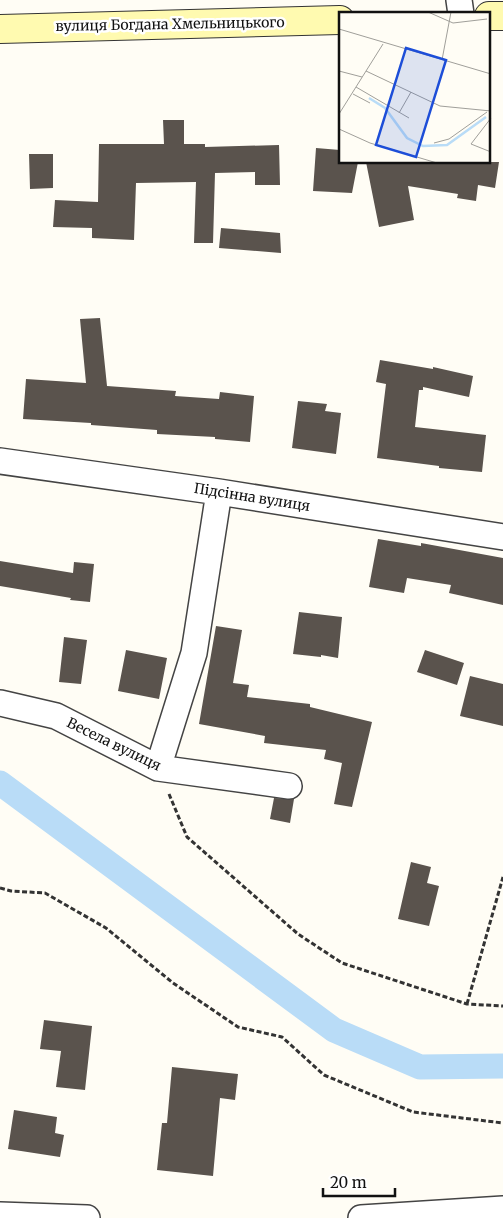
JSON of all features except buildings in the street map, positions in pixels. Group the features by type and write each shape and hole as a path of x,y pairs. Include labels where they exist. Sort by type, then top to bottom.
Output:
{"main road":[{"path":"490,16 503,16"},
{"name":"вулиця Богдана Хмельницького","path":"0,29 339,20"}],"street":[{"name":"Підсінна вулиця","path":"0,461 219,492 503,537"},
{"path":"158,768 194,653 219,492"},
{"name":"Весела вулиця","path":"0,703 56,716 158,768 289,786"},
{"path":"361,1218 503,1209"},
{"path":"0,1215 87,1218"}],"path":[{"path":"158,768 187,837 298,934 342,964 467,1004 503,1006"},
{"path":"467,1004 503,877"},
{"path":"0,888 11,891 45,893 106,928 173,983 238,1027 282,1037 324,1075 413,1112 503,1123"}],"waterway":[{"path":"0,783 334,1030 420,1067 503,1066"}]}
